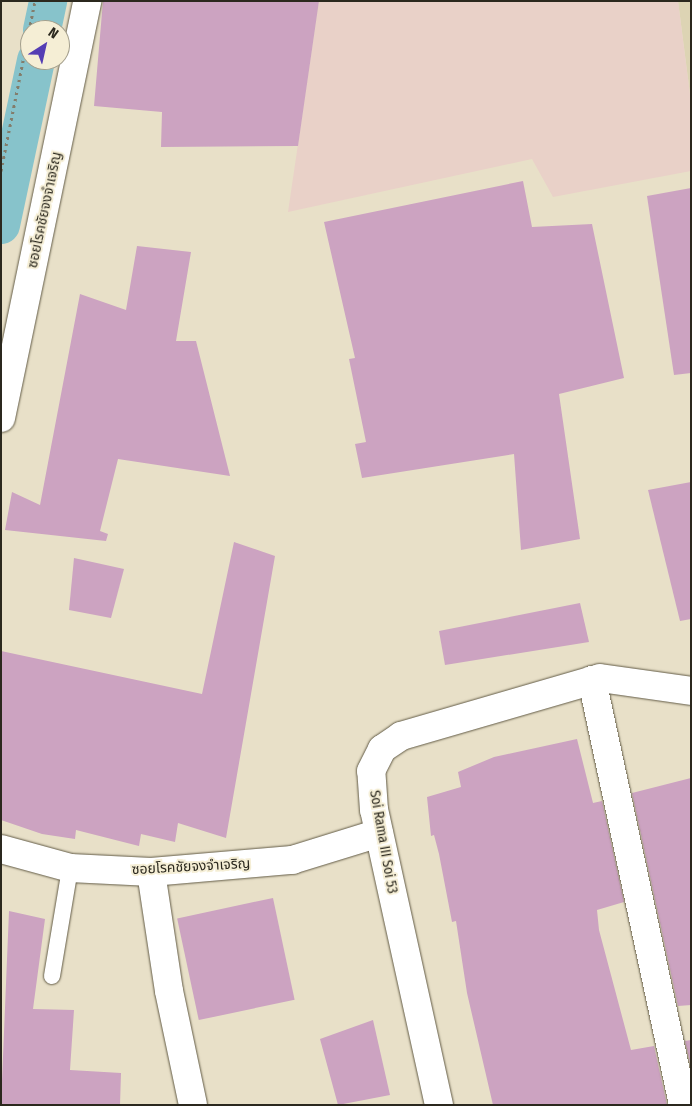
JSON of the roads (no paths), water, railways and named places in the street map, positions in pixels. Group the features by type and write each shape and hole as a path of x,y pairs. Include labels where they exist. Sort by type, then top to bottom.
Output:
{"street":[{"name":"ซอยโรคชัยจงจำเจริญ","path":"1,418 87,1"},
{"name":"Soi Rama III Soi 53","path":"439,1105 379,833 371,771 382,749 401,736 592,680 620,679 691,691"},
{"path":"592,680 683,1105"},
{"name":"ซอยโรคชัยจงจำเจริญ","path":"1,849 70,868 151,872 292,860 379,833"},
{"path":"151,872 169,991 193,1105"}],"lane":[{"path":"52,976 70,868"}],"waterway":[{"path":"44,20 48,1"},
{"path":"1,225 34,70"}]}
